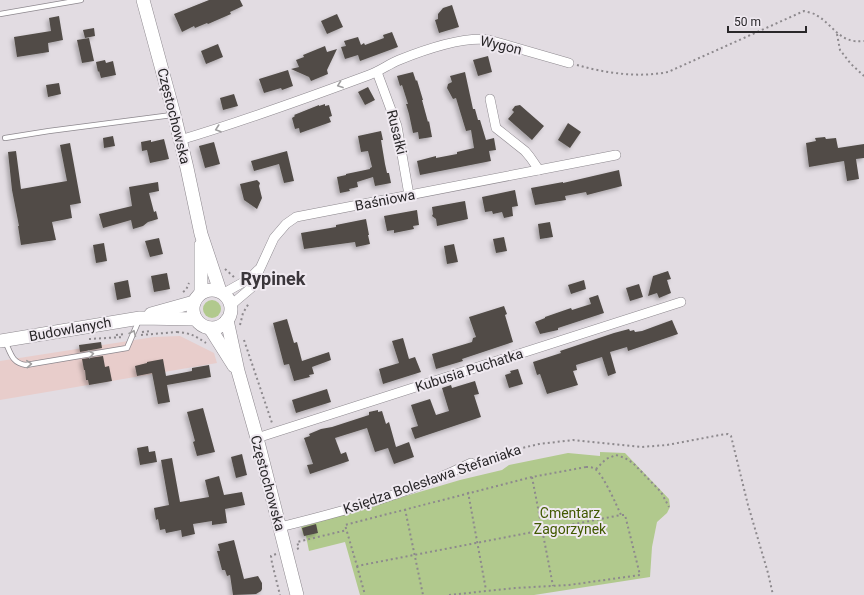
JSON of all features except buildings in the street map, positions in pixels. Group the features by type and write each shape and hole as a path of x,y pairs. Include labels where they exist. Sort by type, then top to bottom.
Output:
{"main road":[{"name":"Częstochowska","path":"143,0 174,114 201,234 222,292"},
{"name":"Częstochowska","path":"198,298 201,234"},
{"path":"210,290 222,292 231,305 230,315 227,320 220,326 210,328 202,325 196,319 193,308 198,298 210,290"},
{"name":"Budowlanych","path":"2,340 140,318 198,298"},
{"name":"Budowlanych","path":"140,318 196,319"},
{"name":"Częstochowska","path":"227,320 238,371 257,438 297,595"},
{"name":"Częstochowska","path":"210,328 238,371"}],"street":[{"name":"Wygon","path":"180,140 221,128 377,72 388,65 413,55 471,38 490,40 569,63"},
{"name":"Rusałki","path":"377,72 397,126 410,195"},
{"path":"490,99 496,128 525,151 539,170"},
{"name":"Baśniowa","path":"231,305 254,283 258,269 276,234 296,217 616,155"},
{"name":"Baśniowa","path":"222,292 240,285 258,269"},
{"name":"Kubusia Puchatka","path":"257,438 681,302"},
{"name":"Księdza Bolesława Stefaniaka","path":"280,527 310,520 409,490 439,479 471,463"}],"lane":[{"path":"0,14 81,0"},
{"path":"5,138 174,114"},
{"path":"2,340 13,360 19,364 26,365 127,348 140,318"}],"path":[{"path":"569,63 622,74 656,74 668,72 804,11 815,14 828,23 837,34 850,40 864,41"},
{"path":"837,34 840,50 851,64 864,76"},
{"path":"222,263 225,270 235,277 240,285"},
{"path":"240,327 243,313 250,303 244,294"},
{"path":"84,340 177,332"},
{"path":"243,334 246,348 275,432"},
{"name":"Księdza Bolesława Stefaniaka","path":"471,463 501,453 531,446 573,440 641,446 667,445 728,434 732,436 748,504 773,595"},
{"path":"596,469 606,460 616,455 625,458 633,463 661,492 669,507"},
{"path":"365,595 345,525 468,492 532,477 586,467 596,469 609,489 621,515"},
{"path":"532,477 553,586"},
{"path":"468,492 486,590"},
{"path":"405,509 423,595"},
{"path":"357,566 625,515 640,575 603,581 486,590 449,595"},
{"path":"280,595 271,556 299,548 297,542 347,530"}],"shaded area":[{"path":"180,336 214,353 217,363 0,400 0,361 154,337"}],"green space":[{"path":"208,300 216,300 221,305 219,316 216,318 208,318 203,313 203,305"},
{"name":"Cmentarz Zagorzynek","path":"600,452 625,453 669,499 670,507 667,513 657,522 652,547 650,577 534,595 360,595 345,542 309,551 306,536 304,536 301,527 460,480 502,470 509,465 568,453 600,456"}],"district":[{"name":"Rypinek","path":"273,279"}]}
